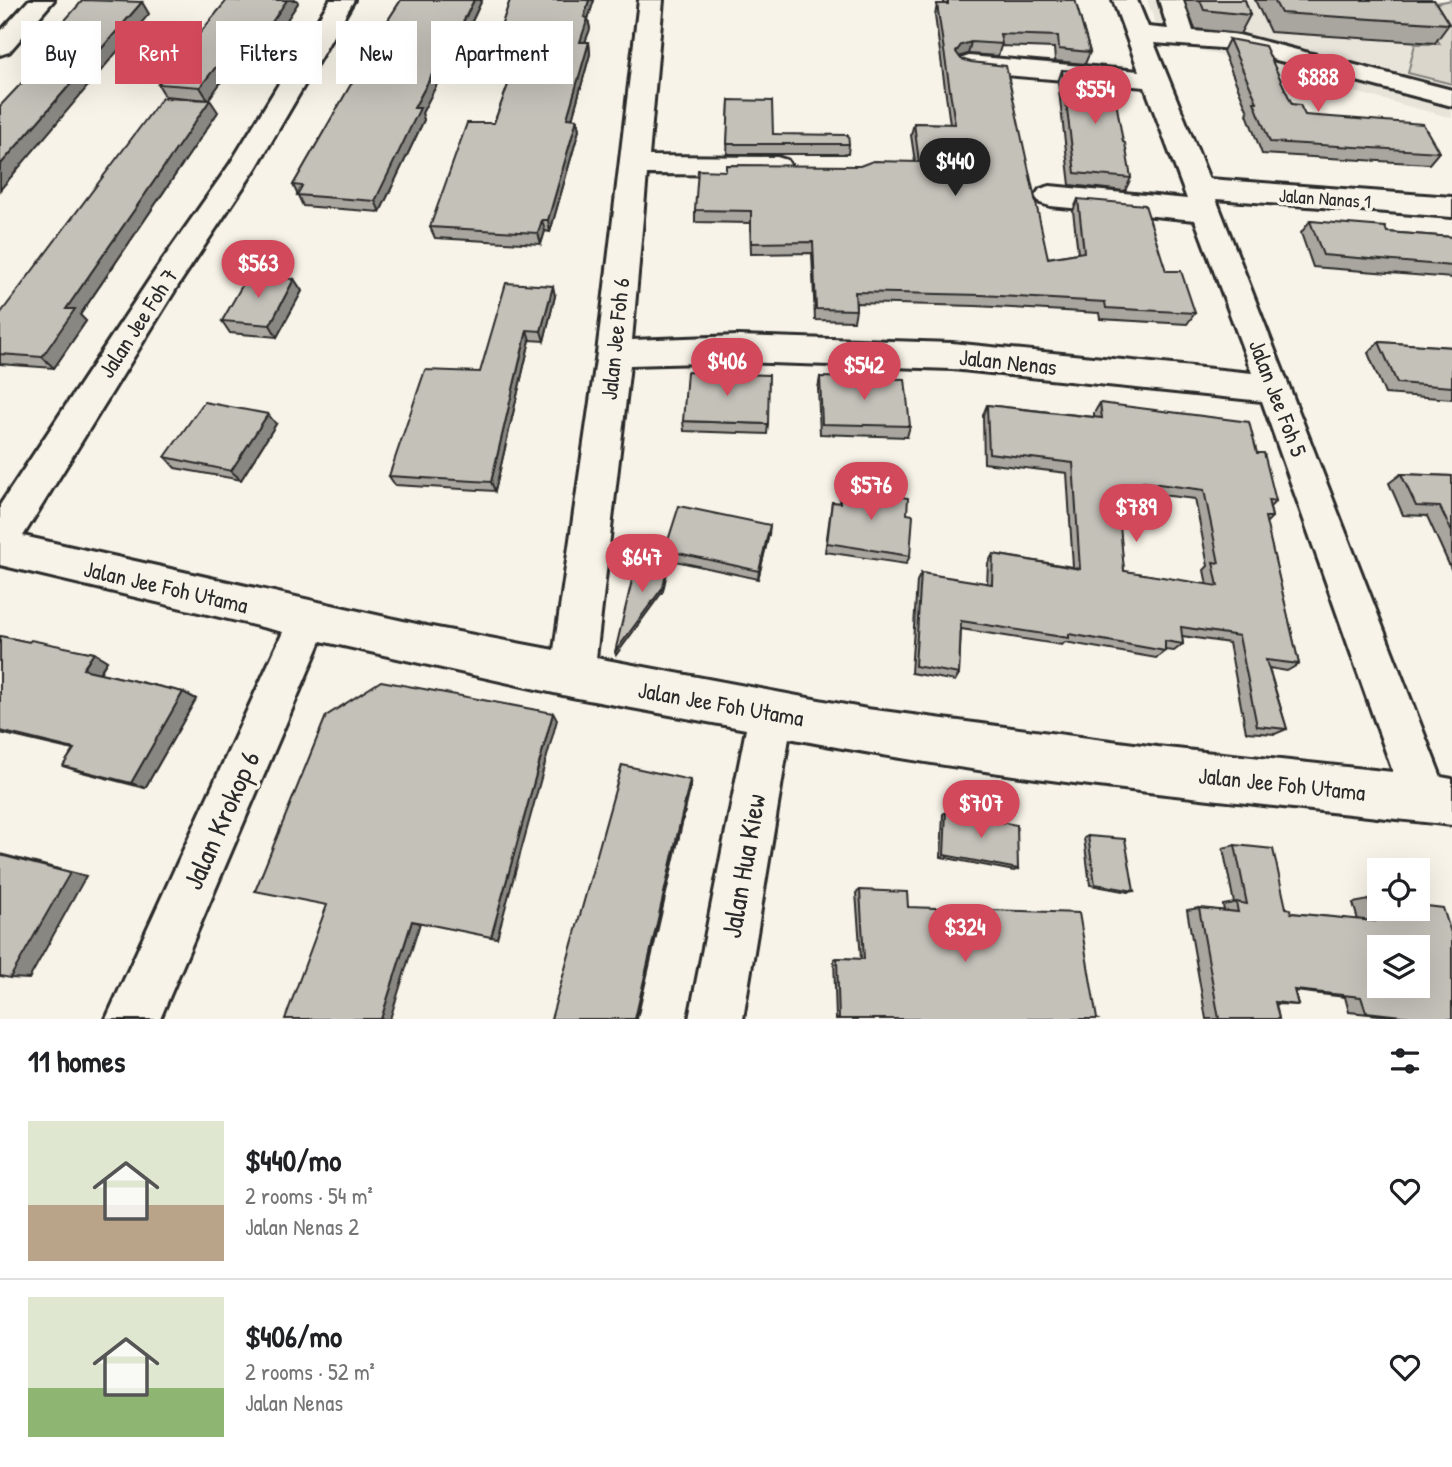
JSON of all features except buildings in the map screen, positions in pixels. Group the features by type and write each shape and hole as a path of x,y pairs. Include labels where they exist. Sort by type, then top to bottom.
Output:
{"street":[{"path":"0,47 9,27 42,0"},
{"name":"Jalan Jee Foh 7","path":"0,538 168,276 242,168 342,0"},
{"name":"Jalan Jee Foh 6","path":"572,676 614,353 651,0"},
{"name":"Jalan Jee Foh 5","path":"1125,0 1275,389 1439,800"},
{"path":"1171,0 1183,37"},
{"path":"1252,24 1261,48"},
{"path":"1138,34 1235,42 1452,98"},
{"path":"969,64 1156,80"},
{"path":"632,165 805,166"},
{"name":"Jalan Nanas 1","path":"1050,196 1452,207"},
{"name":"Jalan Nenas","path":"614,353 738,349 952,356 1275,389"},
{"name":"Jalan Jee Foh Utama","path":"0,548 309,621 572,676 867,731 1157,771 1439,800"},
{"name":"Jalan Krokop 6","path":"133,1019 309,621"},
{"name":"Jalan Hua Kiew","path":"716,1019 771,713"}],"shaded area":[{"path":"1147,0 1452,0 1452,118 1162,40"},
{"path":"1452,0 1452,84 1408,73 1415,44 1440,44 1416,7"}]}
